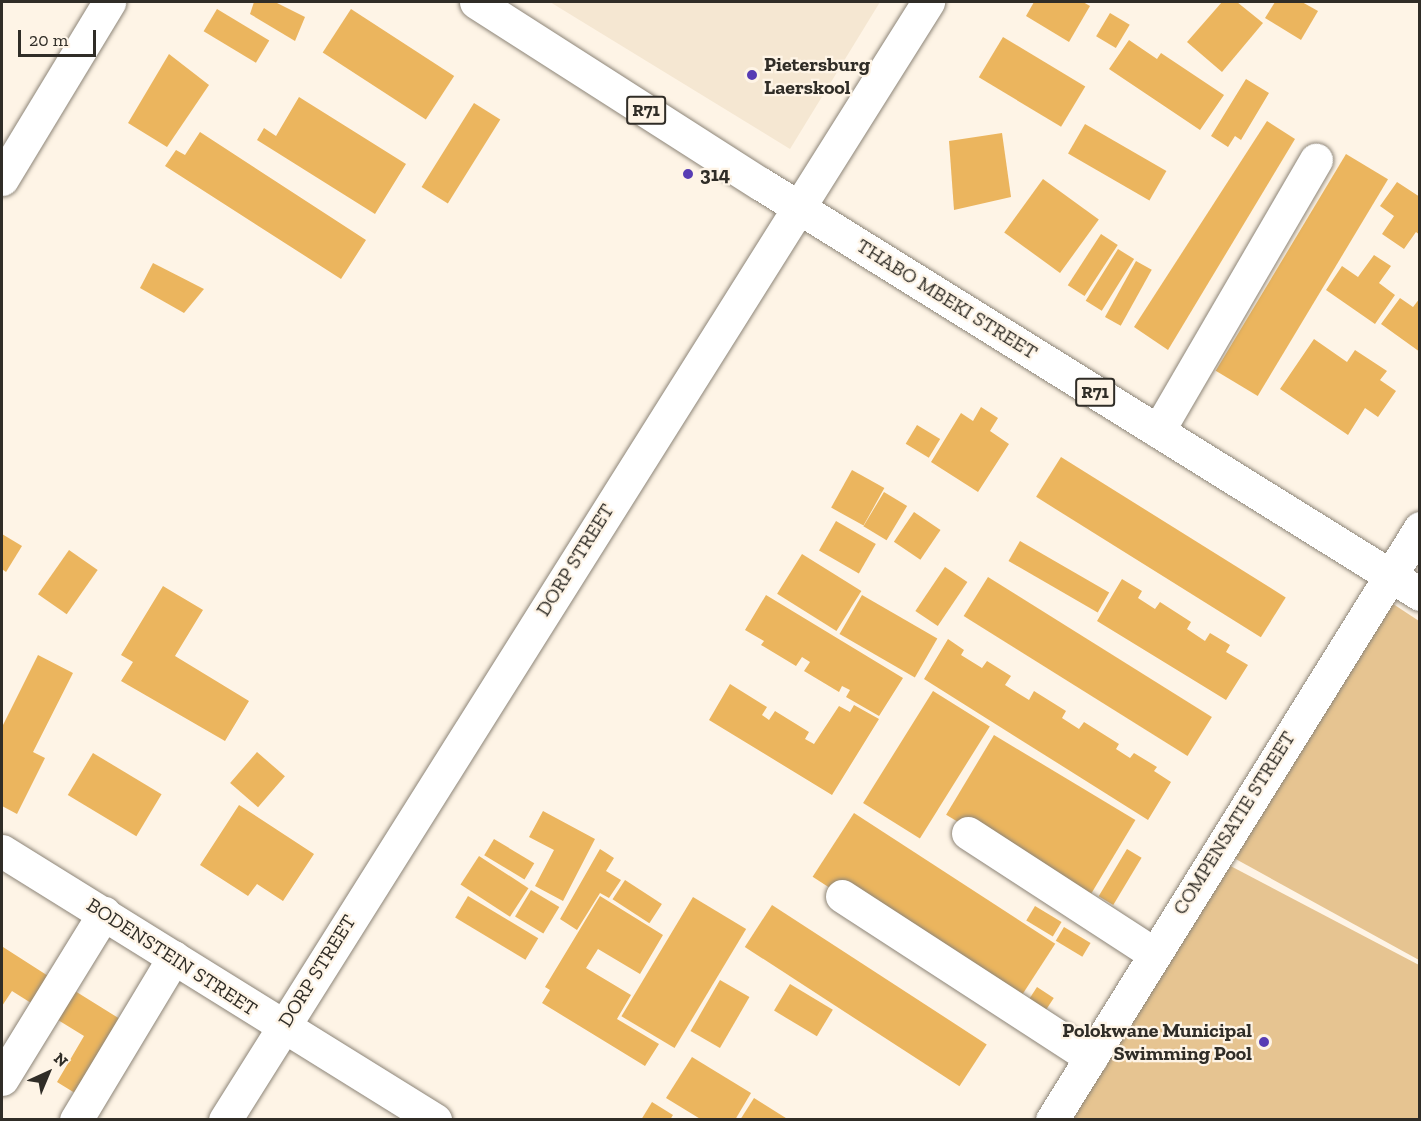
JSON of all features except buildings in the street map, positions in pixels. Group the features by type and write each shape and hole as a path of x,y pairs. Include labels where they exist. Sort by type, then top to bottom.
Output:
{"street":[{"path":"2,178 109,2"},
{"name":"THABO MBEKI STREET","path":"476,2 799,208 1419,594"},
{"name":"DORP STREET","path":"225,1119 928,2"},
{"path":"1158,430 1316,160"},
{"name":"COMPENSATIE STREET","path":"1052,1119 1152,953 1419,528"},
{"path":"968,833 1152,953"},
{"name":"BODENSTEIN STREET","path":"2,851 282,1027 435,1119"},
{"path":"842,896 1090,1058"},
{"path":"2,1079 104,913"},
{"path":"76,1119 174,957"}],"shaded area":[{"name":"Pietersburg Laerskool","path":"550,2 880,2 790,149"},
{"path":"1381,596 1419,621 1419,960 1223,852"},
{"name":"Polokwane Municipal Swimming Pool","path":"1221,861 1419,965 1419,1119 1062,1120"}],"place":[{"name":"Pietersburg Laerskool","path":"752,75"},
{"name":"314","path":"688,174"},
{"name":"Polokwane Municipal Swimming Pool","path":"1264,1042"}]}
